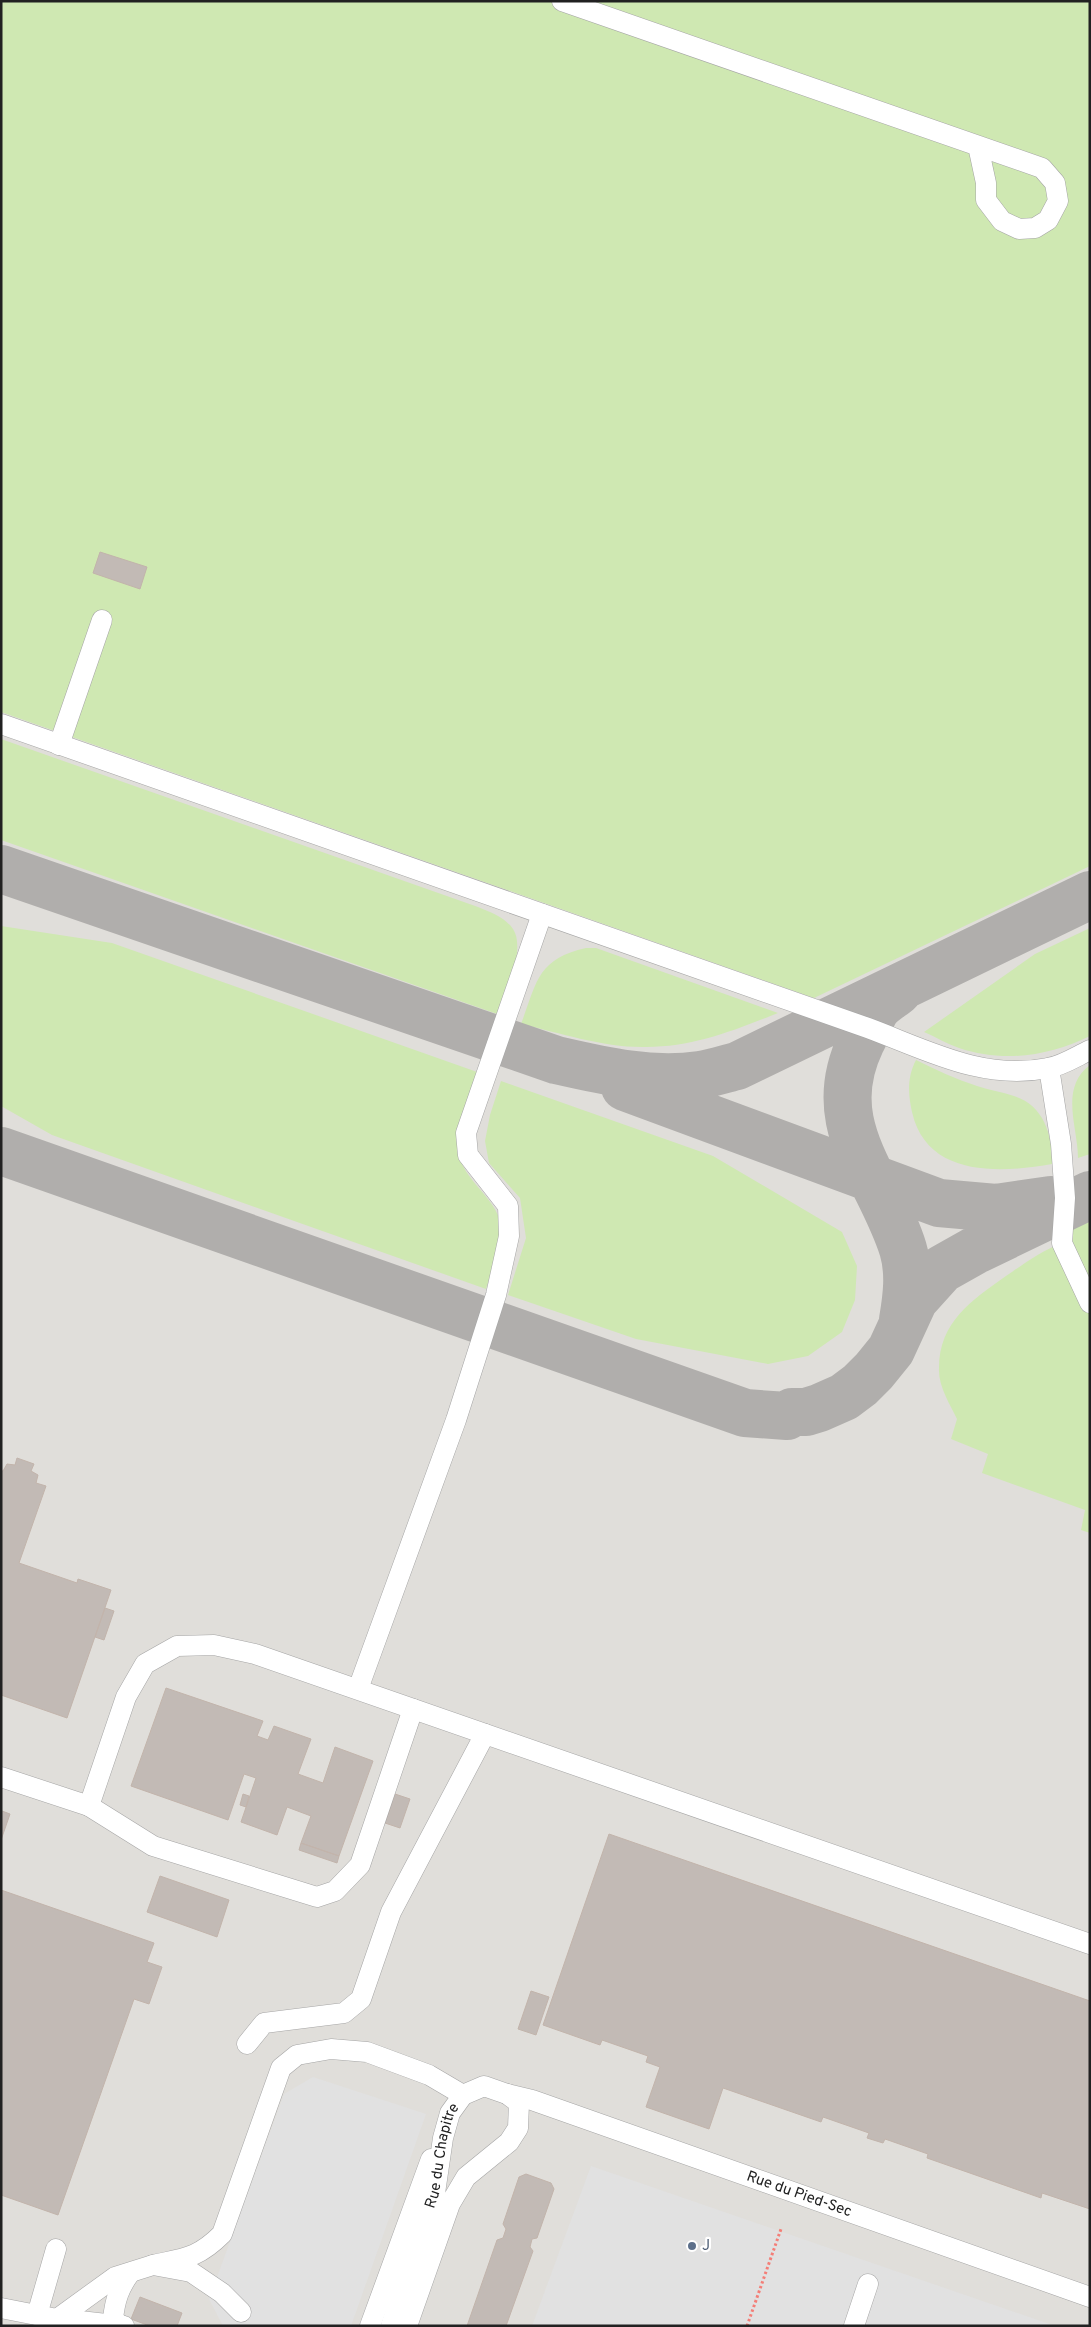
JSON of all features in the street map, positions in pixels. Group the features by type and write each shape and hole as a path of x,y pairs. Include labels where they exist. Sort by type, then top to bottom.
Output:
{"street":[{"path":"562,1 1042,168 1055,184 1058,201 1048,220 1035,228 1019,229 1002,222 986,200 986,183 978,146"},
{"path":"59,745 102,620"},
{"path":"1,724 902,1041 959,1064 999,1071 1049,1068 1090,1050"},
{"path":"358,1689 456,1420 496,1295 509,1236 508,1206 468,1155 466,1134 542,914"},
{"path":"1049,1068 1061,1144 1065,1198 1062,1243 1090,1303"},
{"path":"90,1806 126,1697 145,1664 177,1646 214,1645 255,1654 358,1689 1090,1944"},
{"path":"1,1777 90,1806 153,1846 317,1897 335,1891 360,1866 413,1709"},
{"path":"247,2044 264,2023 344,2013 361,1999 391,1912 485,1734"},
{"path":"66,2322 115,2278 153,2265 195,2254 207,2249 222,2234 281,2068 296,2055 331,2049 367,2052 429,2075 463,2095"},
{"name":"Rue du Chapitre","path":"391,2326 435,2193 443,2138 450,2113 463,2095 484,2086 507,2094 519,2104 518,2128 509,2142 466,2177 450,2204 407,2326"},
{"name":"Rue du Pied-Sec","path":"507,2094 532,2100 1090,2297"},
{"path":"370,2326 450,2113"},
{"path":"37,2315 56,2249"},
{"path":"153,2265 191,2272 222,2293 241,2312"},
{"path":"120,2325 113,2318 115,2302 121,2286 130,2273"},
{"path":"854,2326 868,2284"},
{"path":"1,2308 66,2322 124,2326"}],"path":[{"path":"747,2326 781,2229"}],"shaded area":[{"path":"1,1 1090,1 1090,2326 1,2326"},
{"path":"313,2077 426,2114 351,2326 223,2326 209,2299 284,2094"},
{"name":"J","path":"591,2166 1055,2326 532,2326"}],"green space":[{"path":"1,1 1090,1 1090,866 814,998 1,712"},
{"path":"1,739 497,915 513,929 517,948 514,972 500,1015 1,840"},
{"path":"1,926 112,943 480,1073 463,1125 458,1150 466,1171 493,1206 501,1226 499,1249 486,1289 52,1135 1,1106"},
{"path":"1090,928 1090,1036 1043,1053 1009,1056 976,1053 950,1045 924,1032 1035,954"},
{"path":"586,948 596,948 778,1013 712,1037 660,1047 612,1045 521,1024 541,974 557,959"},
{"path":"916,1060 969,1083 1014,1096 1033,1106 1045,1123 1051,1143 1052,1164 1011,1169 989,1169 968,1166 949,1160 933,1149 920,1134 912,1112 909,1092 910,1079"},
{"path":"1090,1065 1090,1154 1078,1158 1072,1108 1073,1096 1075,1085 1081,1074"},
{"path":"501,1081 713,1156 842,1232 857,1266 855,1300 842,1332 808,1356 768,1364 636,1339 508,1295 526,1238 520,1198 489,1163 485,1141 490,1115"},
{"path":"1090,1221 1090,1281 1067,1232"},
{"path":"1062,1243 1090,1303 1090,1533 1081,1530 1085,1510 982,1473 988,1454 951,1439 957,1419 945,1395 939,1375 940,1352 951,1325 960,1314 981,1294 1006,1276 1040,1254"}],"building":[{"path":"100,552 147,567 140,589 93,573"},
{"path":"17,1458 34,1464 31,1471 38,1475 36,1483 46,1486 19,1563 77,1583 78,1579 111,1590 67,1718 1,1695 1,1471 3,1471 7,1464 15,1465"},
{"path":"105,1608 114,1611 104,1640 95,1637"},
{"path":"166,1688 263,1721 257,1736 268,1740 274,1726 311,1739 298,1774 323,1783 335,1747 373,1761 339,1856 301,1843 311,1816 287,1807 277,1835 241,1822 256,1778 244,1774 228,1820 131,1786"},
{"path":"243,1794 249,1796 246,1807 240,1805"},
{"path":"395,1794 410,1799 400,1828 385,1823"},
{"path":"1,1812 10,1814 1,1840"},
{"path":"609,1834 1090,2001 1090,2209 1042,2193 1041,2198 927,2158 928,2154 885,2139 883,2143 867,2138 869,2133 823,2117 821,2122 723,2088 709,2129 646,2107 660,2067 646,2062 648,2056 602,2040 600,2045 543,2025"},
{"path":"301,1843 339,1856 337,1863 299,1850"},
{"path":"160,1876 229,1900 217,1937 147,1912"},
{"path":"1,1890 154,1943 147,1962 162,1967 149,2004 134,1999 58,2215 1,2195"},
{"path":"531,1991 549,1997 536,2035 518,2029"},
{"path":"526,2174 551,2183 554,2189 537,2238 532,2239 530,2247 533,2251 506,2326 467,2326 497,2240 503,2238 506,2229 503,2224 519,2177"},
{"path":"140,2297 182,2313 177,2326 150,2326 131,2319"}],"taxiway":[{"path":"1,869 556,1060 628,1074 664,1077 700,1075 737,1066 1090,895"},
{"path":"898,991 879,1005 872,1016 850,1072 847,1099 858,1149 893,1222 903,1249 907,1276 907,1293 903,1320"},
{"path":"625,1087 939,1203 996,1208 1051,1200"},
{"path":"1,1151 745,1413 787,1416 792,1412 806,1412 819,1408 844,1397 860,1385 891,1350 914,1300 942,1269 974,1251 1090,1195"}],"place":[{"name":"J","path":"692,2246"}]}
